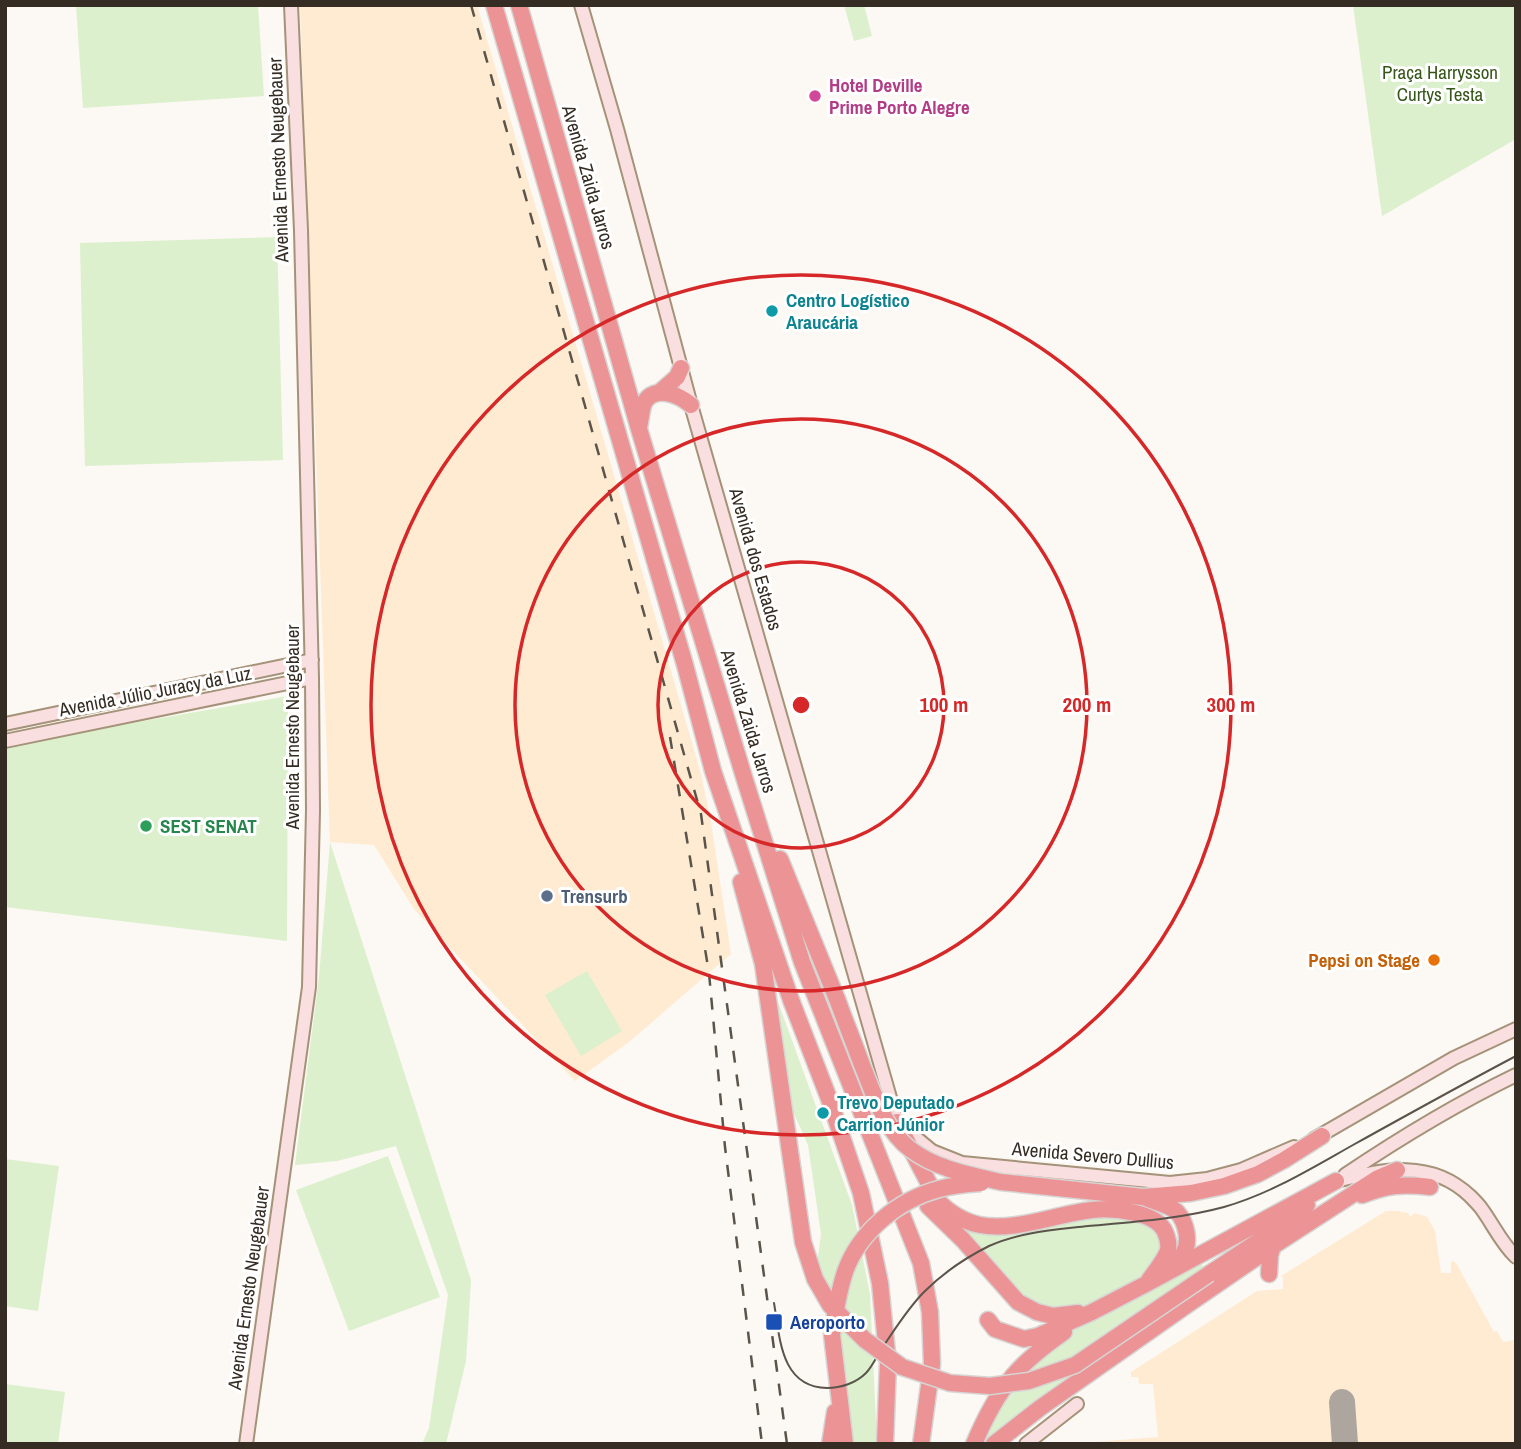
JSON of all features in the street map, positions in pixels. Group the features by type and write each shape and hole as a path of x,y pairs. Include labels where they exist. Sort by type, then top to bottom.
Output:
{"highway":[{"path":"494,5 685,665 763,964 803,1242 815,1279 830,1305 865,1340 901,1367 950,1383 990,1386 1029,1381 1075,1365 1280,1227 1336,1181"},
{"name":"Avenida Zaida Jarros","path":"519,5 639,429 802,962 921,1263 930,1312 932,1364 921,1444"},
{"path":"639,429 645,402 677,377 681,368"},
{"path":"660,392 682,398 691,405"},
{"path":"713,771 791,1000 861,1193 880,1283 888,1363 885,1444"},
{"path":"744,777 778,853 879,1106 894,1132 908,1147 923,1157 963,1174 1001,1182 1143,1197 1191,1193 1224,1186 1258,1174 1322,1136"},
{"path":"897,1122 938,1201 945,1209 979,1225 1009,1226 1093,1210 1127,1212 1153,1219 1161,1225 1169,1244 1167,1254 1146,1284"},
{"path":"897,1122 907,1164 929,1208 963,1240 1018,1302 1037,1312 1053,1316 1092,1312"},
{"path":"994,1444 1040,1408 1273,1246 1378,1178 1397,1170"},
{"path":"988,1321 995,1329 1024,1339 1038,1336 1146,1284 1336,1181"},
{"path":"845,1444 832,1335 838,1294 852,1255 866,1236 895,1209 936,1190 957,1185 1001,1182"},
{"path":"1336,1205 1392,1186 1430,1186"},
{"path":"1143,1197 1176,1210 1185,1225 1187,1241 1182,1256 1146,1284"},
{"path":"1269,1274 1273,1246"},
{"path":"974,1444 995,1403 1014,1375 1050,1342 1092,1312"},
{"path":"830,1444 838,1388"}],"street":[{"name":"Avenida Ernesto Neugebauer","path":"246,1444 309,986 313,810 312,660 301,230 291,5"},
{"name":"Avenida dos Estados","path":"580,5 617,129 691,405 897,1122"},
{"name":"Avenida Júlio Juracy da Luz","path":"5,724 312,660"},
{"name":"Avenida Júlio Juracy da Luz","path":"5,741 312,678"},
{"name":"Avenida Severo Dullius","path":"897,1122 932,1152 962,1163 1170,1184 1207,1179 1241,1170 1322,1136 1454,1058 1516,1029"},
{"path":"1336,1181 1409,1133 1480,1092 1516,1075"},
{"path":"1336,1181 1397,1170 1424,1171 1442,1177 1460,1187 1481,1207 1491,1225 1516,1257"},
{"path":"1026,1444 1077,1404"}],"shaded area":[{"path":"300,5 477,5 701,774 731,954 629,1042 575,1081 414,909 374,845 330,842"},
{"path":"1386,1211 1408,1213 1410,1217 1415,1213 1427,1217 1435,1231 1441,1273 1451,1273 1451,1262 1456,1263 1494,1332 1497,1331 1503,1342 1516,1340 1516,1444 1069,1444 1158,1437 1153,1384 1139,1384 1138,1377 1131,1377 1131,1372 1257,1291 1283,1289 1281,1276"}],"green space":[{"path":"76,5 258,5 264,96 83,108"},
{"path":"844,5 864,5 872,36 854,41"},
{"name":"Praça Harrysson Curtys Testa","path":"1353,5 1516,5 1516,139 1382,216"},
{"path":"277,237 283,460 85,466 80,243"},
{"name":"SEST SENAT","path":"288,696 287,941 5,907 5,745"},
{"path":"330,842 471,1280 466,1361 446,1444 422,1444 429,1428 448,1295 396,1146 337,1161 295,1165 319,977"},
{"path":"587,971 622,1031 581,1056 545,995"},
{"path":"774,991 852,1205 870,1294 877,1444 851,1444 838,1339 817,1264 821,1234 808,1145 791,1107"},
{"path":"388,1156 440,1297 349,1331 296,1190"},
{"path":"5,1159 59,1166 38,1311 5,1306"},
{"path":"934,1206 977,1231 1086,1215 1121,1215 1144,1222 1160,1238 1162,1254 1142,1282 1104,1301 1075,1310 1054,1311 1025,1302"},
{"path":"1200,1262 1212,1277 987,1444 982,1444 1000,1405 1029,1364 1070,1332"},
{"path":"5,1384 65,1392 58,1444 5,1444"}],"taxiway":[{"path":"1342,1402 1345,1444"}],"tram line":[{"path":"774,1303 781,1345 791,1370 811,1385 827,1388 848,1384 868,1371 901,1320 924,1292 955,1266 989,1246 1037,1232 1173,1217 1241,1202 1290,1180 1516,1056"}],"railway":[{"path":"471,5 701,814 787,1444"},
{"path":"670,737 709,973 725,1147 762,1444"}],"place":[{"name":"Hotel Deville Prime Porto Alegre","path":"815,96"},
{"name":"Centro Logístico Araucária","path":"772,311"},
{"name":"SEST SENAT","path":"146,826"},
{"name":"Trensurb","path":"547,896"},
{"name":"Pepsi on Stage","path":"1434,960"},
{"name":"Trevo Deputado Carrion Júnior","path":"823,1113"},
{"name":"Aeroporto","path":"774,1322"}]}
